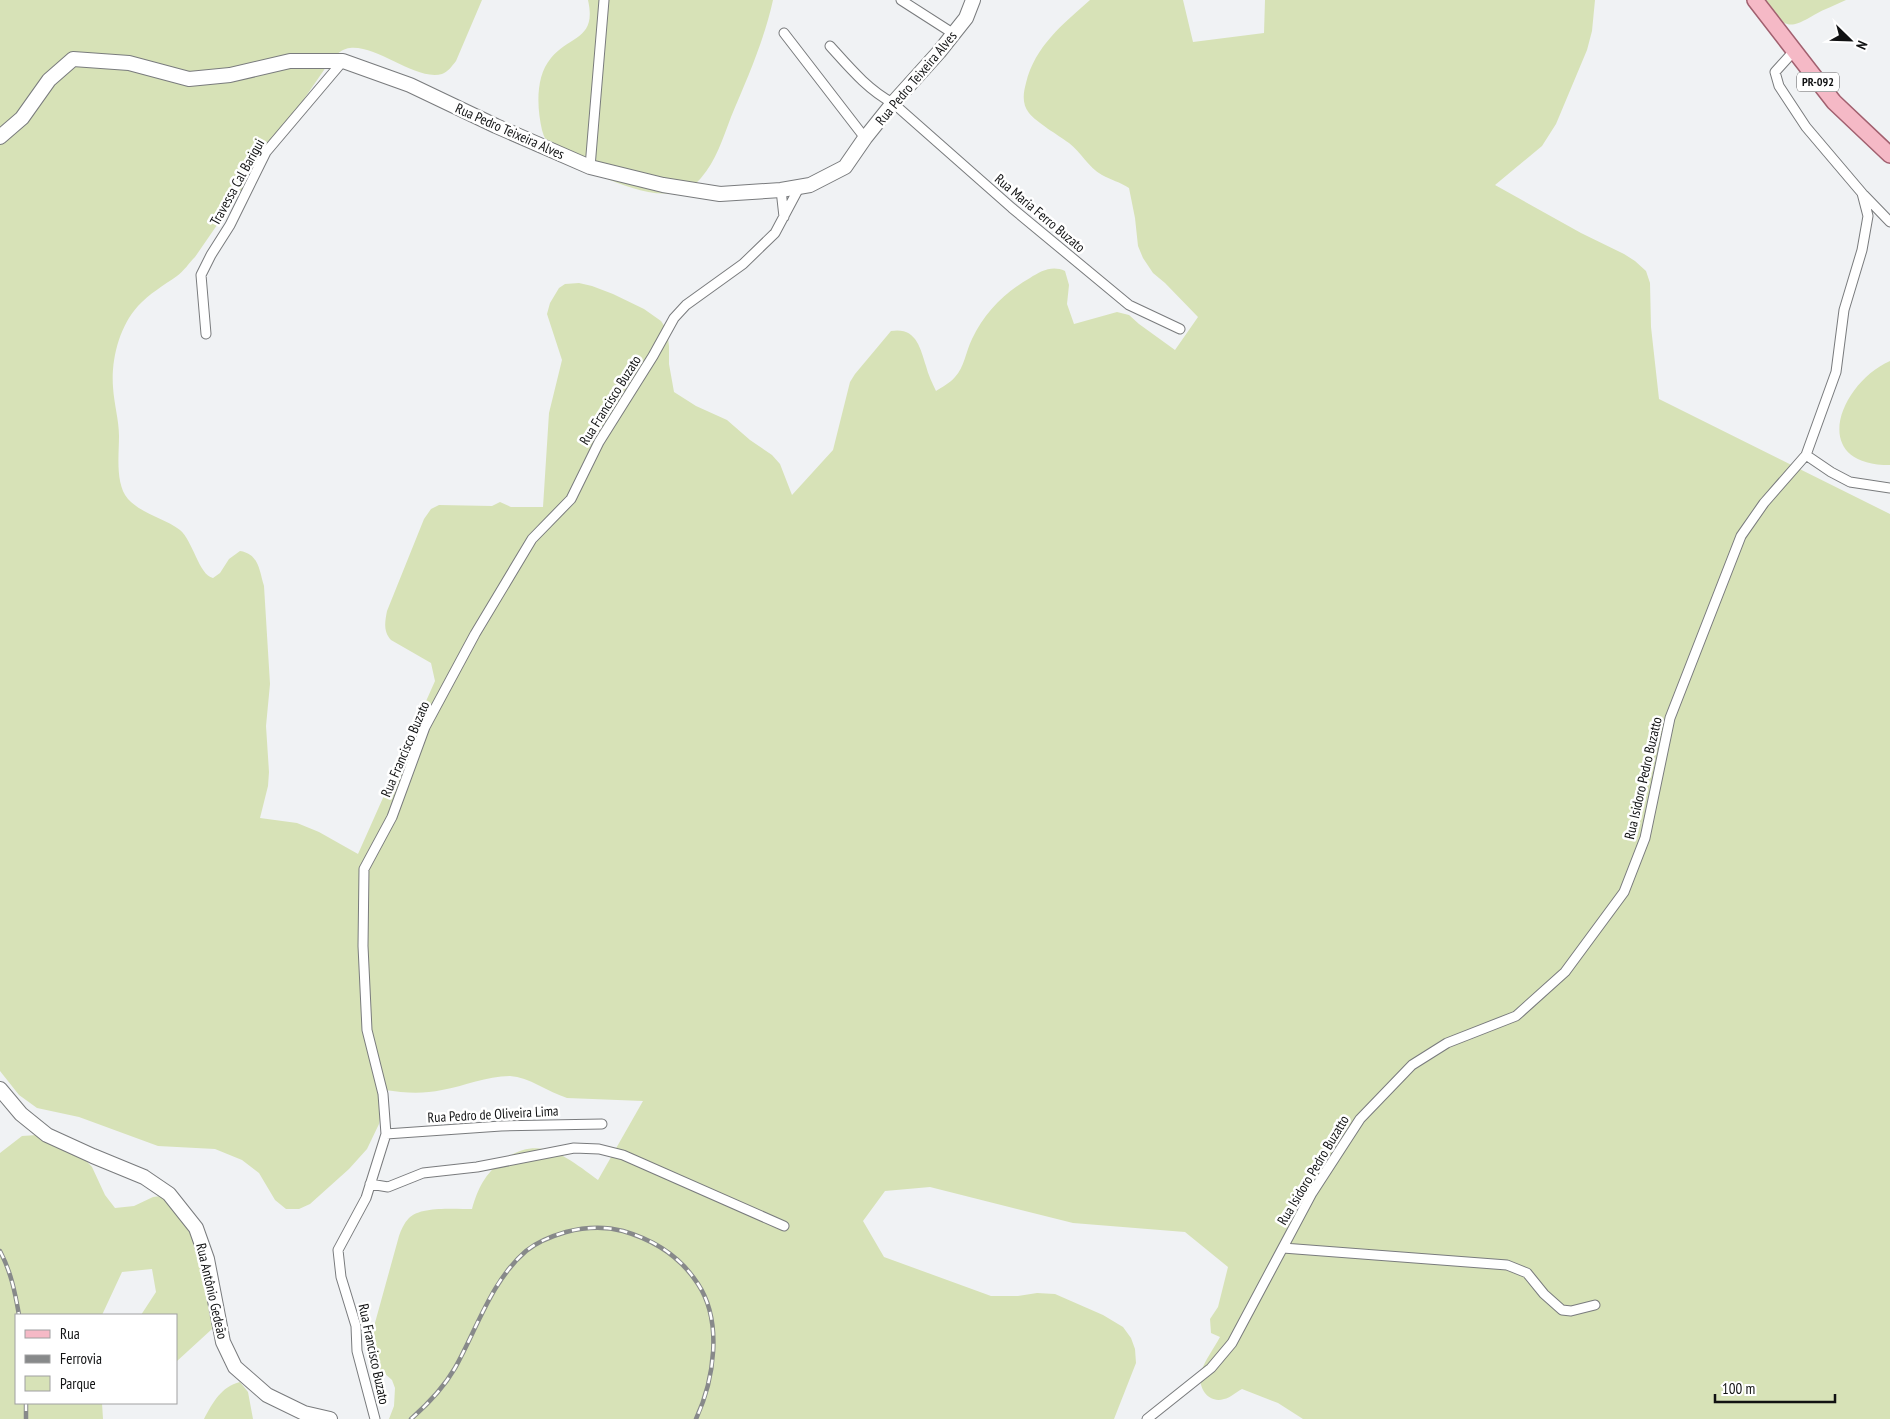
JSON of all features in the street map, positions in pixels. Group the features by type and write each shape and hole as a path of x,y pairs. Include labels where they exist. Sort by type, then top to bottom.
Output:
{"main road":[{"name":"PR-092","path":"1755,0 1834,102 1890,155"}],"street":[{"path":"590,167 604,0"},
{"path":"901,0 954,34"},
{"name":"Rua Pedro Teixeira Alves","path":"0,137 22,118 49,80 73,59 129,63 189,79 230,75 290,61 343,61 410,85 496,126 590,167 662,185 720,194 781,190 810,185 845,167 865,138 954,34 966,18 973,0"},
{"path":"784,33 865,138"},
{"name":"Rua Maria Ferro Buzato","path":"830,46 859,77 883,97 894,103 1012,208 1129,305 1180,329"},
{"name":"Rua Isidoro Pedro Buzatto","path":"1147,1419 1211,1368 1232,1344 1312,1193 1360,1119 1412,1065 1447,1043 1516,1016 1565,972 1624,892 1645,838 1670,718 1741,536 1764,503 1806,455 1836,372 1844,310 1862,250 1868,216 1862,193 1806,127 1779,86 1775,72 1794,51"},
{"name":"Travessa Cal Barigui","path":"206,334 201,275 211,255 230,225 266,152 343,61"},
{"name":"Rua Francisco Buzato","path":"375,1419 357,1351 356,1326 341,1277 338,1250 366,1198 386,1134 383,1094 368,1030 364,946 364,869 392,817 426,727 475,634 532,539 571,499 599,442 654,356 674,318 686,305 743,264 775,233 800,186"},
{"path":"781,190 784,217"},
{"path":"1862,193 1890,222"},
{"path":"1806,455 1850,482 1890,488"},
{"name":"Rua Antônio Gedeão","path":"0,1089 21,1114 47,1134 144,1177 169,1194 196,1228 207,1259 223,1342 235,1367 267,1395 304,1413 330,1419"},
{"name":"Rua Pedro de Oliveira Lima","path":"386,1134 501,1126 602,1124"},
{"path":"370,1184 388,1187 422,1173 477,1167 574,1148 599,1149 623,1155 784,1226"},
{"path":"1283,1248 1507,1265 1526,1273 1544,1294 1562,1310 1571,1311 1595,1305"}],"green space":[{"path":"0,0 482,0 456,61 442,74 431,75 420,72 361,49 346,49 335,56 195,257 180,274 147,298 131,314 121,334 113,366 113,387 119,430 119,477 121,486 128,499 146,512 180,530 185,535 208,576 213,578 220,573 229,559 240,551 251,555 259,569 264,586 270,684 266,726 268,786 260,818 297,823 319,832 358,854 435,681 431,663 391,640 385,626 387,611 424,519 431,509 439,505 492,506 500,502 511,507 543,507 549,413 562,360 547,314 550,303 559,288 565,284 579,283 592,286 644,309 661,321 667,330 669,364 674,392 696,406 727,420 750,440 772,455 780,464 792,495 833,450 850,382 891,331 906,332 916,340 936,391 951,381 958,373 977,329 996,304 1021,284 1038,273 1047,270 1060,269 1065,271 1069,285 1067,304 1074,324 1117,312 1129,315 1175,350 1198,317 1153,273 1143,258 1138,246 1129,188 1097,172 1069,143 1032,117 1025,106 1025,87 1036,58 1051,37 1090,0 1183,0 1193,42 1264,33 1265,0 1595,0 1592,31 1587,50 1556,124 1542,146 1495,185 1581,233 1624,254 1646,271 1650,283 1651,327 1659,399 1890,514 1890,1419 1303,1419 1278,1403 1242,1389 1226,1398 1213,1399 1205,1393 1200,1378 1205,1363 1220,1337 1211,1333 1210,1319 1218,1307 1228,1267 1185,1232 1073,1223 930,1187 885,1191 863,1221 884,1257 991,1296 1018,1296 1037,1293 1055,1294 1103,1315 1123,1327 1131,1338 1135,1349 1136,1363 1114,1419 389,1419 394,1406 395,1388 392,1380 375,1365 370,1350 373,1330 399,1236 407,1220 414,1214 430,1210 472,1209 480,1188 491,1171 502,1161 516,1153 529,1149 552,1151 564,1156 598,1180 643,1101 567,1098 524,1079 510,1076 484,1079 428,1092 385,1090 379,1124 367,1149 349,1169 310,1204 299,1209 286,1209 275,1200 259,1173 242,1160 215,1149 158,1146 79,1117 37,1108 19,1095 0,1071"},
{"path":"588,0 773,0 760,45 719,149 711,164 694,185 679,192 669,193 650,192 630,187 593,174 566,160 551,147 546,139 540,121 538,103 542,74 551,58 585,30 589,23 590,13"},
{"path":"1766,0 1846,0 1791,25 1781,21"},
{"path":"1890,361 1890,465 1864,461 1848,452 1840,438 1840,421 1846,404 1857,387 1872,372"},
{"path":"37,1135 80,1154 92,1167 105,1195 115,1208 134,1206 153,1197 161,1196 189,1213 215,1317 212,1329 178,1360 178,1314 142,1314 156,1292 152,1269 122,1272 102,1314 15,1314 15,1404 102,1404 103,1419 0,1419 0,1153 22,1136"},
{"path":"240,1382 248,1392 253,1419 204,1419 214,1401 223,1391 233,1384"}],"railway":[{"path":"411,1419 435,1395 451,1375 494,1291 514,1263 526,1251 555,1235 594,1228 609,1228 623,1231 656,1244 675,1257 698,1284 706,1299 711,1316 713,1351 707,1387 696,1419"},
{"path":"0,1251 12,1282 19,1314"},
{"path":"26,1404 26,1419"}]}
